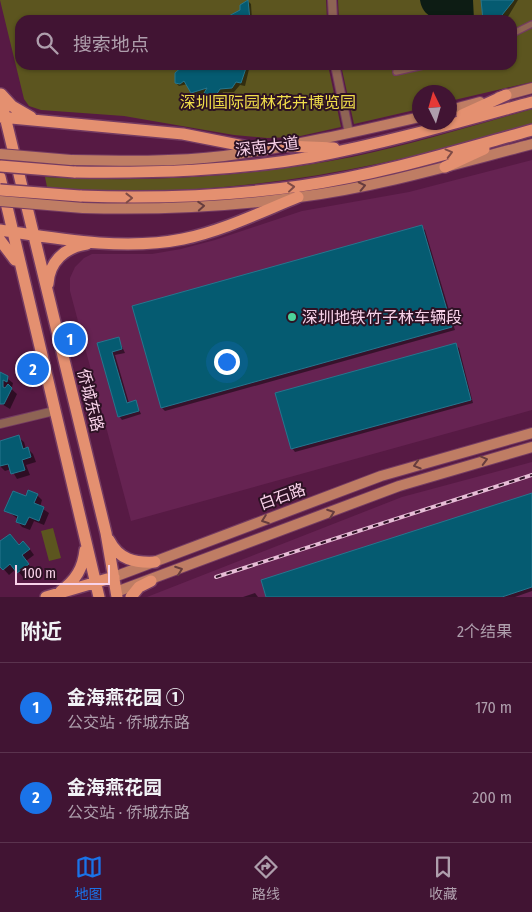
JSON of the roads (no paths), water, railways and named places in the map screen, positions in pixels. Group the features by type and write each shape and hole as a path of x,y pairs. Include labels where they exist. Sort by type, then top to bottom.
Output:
{"main road":[{"path":"457,108 532,88"},
{"path":"0,92 19,112 40,120"},
{"path":"457,118 506,95"},
{"name":"侨城东路","path":"0,96 2,117 34,234 106,533 117,595"},
{"name":"深南大道","path":"457,123 532,102"},
{"path":"2,117 183,134 264,150"},
{"path":"0,154 72,160 223,156 285,146 412,119"},
{"name":"深南大道","path":"0,166 74,172 158,171 253,165 358,148 430,130"},
{"path":"0,190 80,196 208,196 301,186 408,164 532,130"},
{"path":"445,167 511,136"},
{"path":"0,201 83,208 162,208 298,197 342,190 445,167 532,144"},
{"path":"285,146 358,148"},
{"path":"0,177 20,269 100,597"},
{"path":"0,230 103,242 150,243 184,239 298,197"},
{"path":"0,240 20,269"},
{"path":"48,295 49,274 58,258 65,252 81,245 103,242"},
{"name":"白石路","path":"50,596 114,577 381,476 532,433"},
{"name":"白石路","path":"100,597 117,595 399,486 532,448"},
{"path":"106,533 116,551 128,560 140,563 155,562"},
{"path":"50,596 71,584 81,570 85,552 85,539"},
{"path":"131,597 139,587 151,581"}],"street":[{"path":"332,0 333,15"},
{"path":"517,32 532,24"},
{"path":"336,70 349,133"},
{"path":"396,72 405,70"},
{"path":"0,424 54,410"}],"railway":[{"path":"216,577 532,475"}],"place":[{"name":"深圳地铁竹子林车辆段","path":"292,317"},
{"name":"金海燕花园 ①","path":"70,339"},
{"name":"金海燕花园","path":"33,369"}],"park label":[{"name":"深圳国际园林花卉博览园","path":"268,102"}]}
